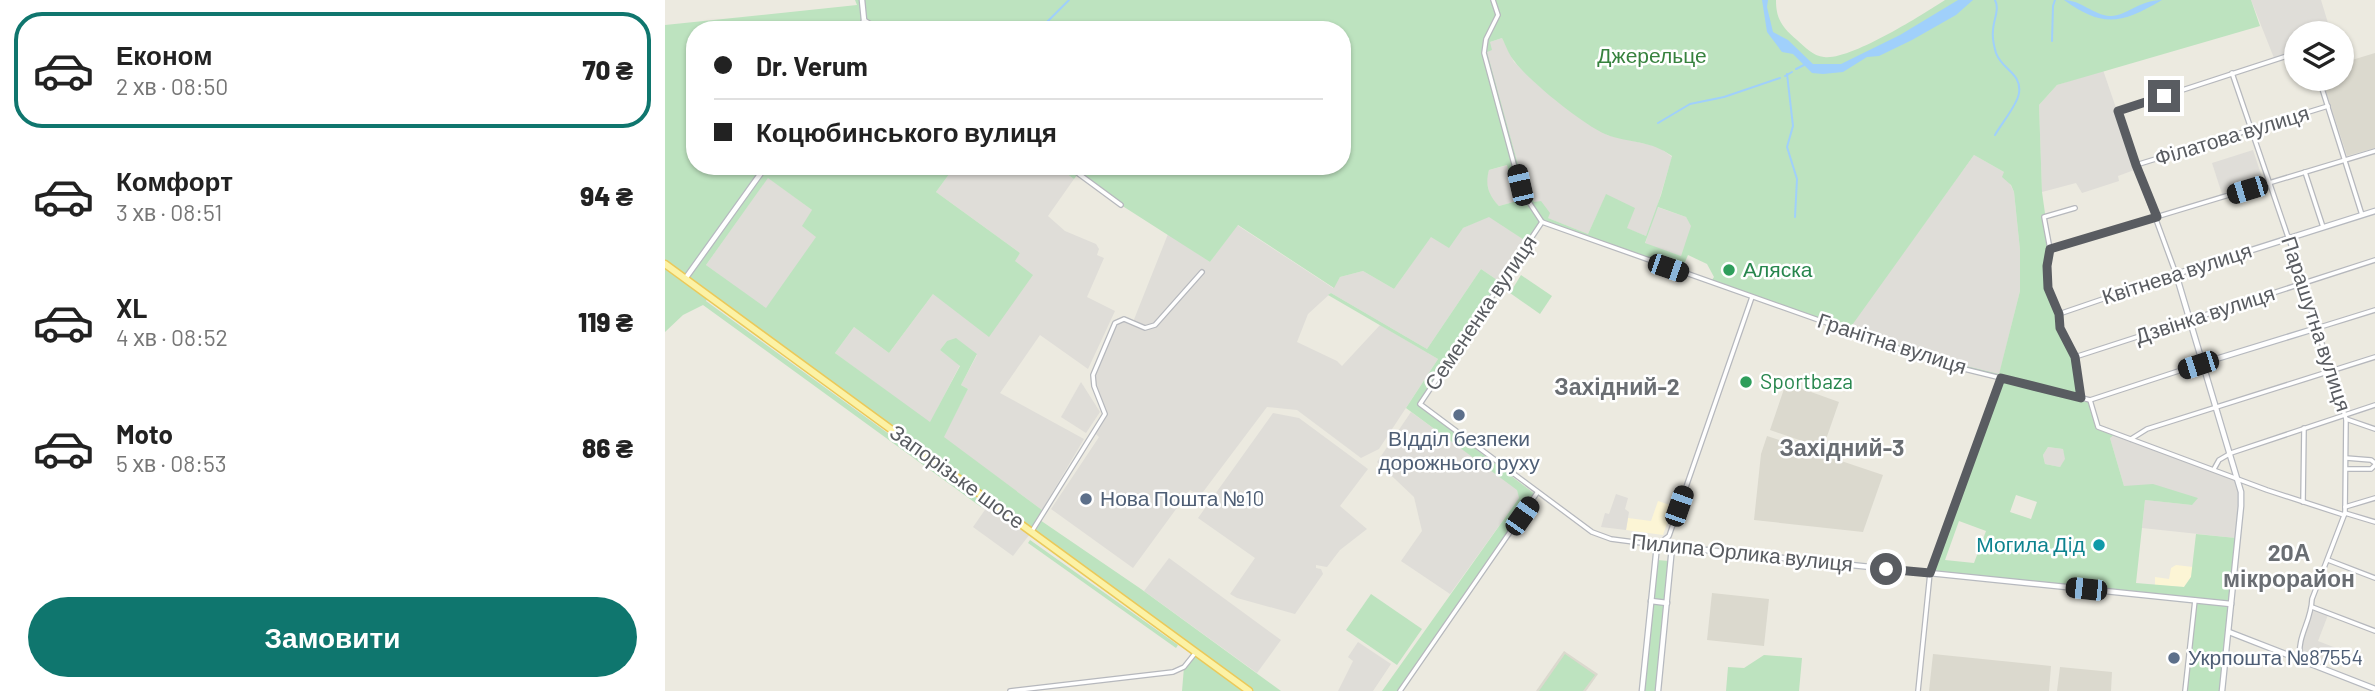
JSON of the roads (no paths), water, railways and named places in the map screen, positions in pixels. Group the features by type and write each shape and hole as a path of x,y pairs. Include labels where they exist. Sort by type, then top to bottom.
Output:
{"main road":[{"name":"Запорізьке шосе","path":"665,264 1249,691"}],"street":[{"path":"862,0 864,20"},
{"path":"1493,0 1497,15 1486,39 1484,53 1521,190 1542,222"},
{"path":"2223,691 2241,506 2238,478 2176,274 2118,111 2284,57"},
{"name":"Парашутна вулиця","path":"2232,73 2289,237 2346,417 2345,514 2312,599 2312,607 2298,646 2299,659"},
{"path":"2323,91 2362,215"},
{"name":"Філатова вулиця","path":"2136,165 2328,106"},
{"path":"2050,249 2375,151"},
{"path":"2305,172 2322,227"},
{"path":"685,279 760,175"},
{"path":"1080,175 1121,205"},
{"path":"2075,208 2045,217 2050,249 2047,281 2059,314 2060,328 2075,357 2081,398"},
{"name":"Квітнева вулиця","path":"2059,314 2375,211"},
{"name":"Гранітна вулиця","path":"1542,222 1940,363 2090,400"},
{"name":"Семененка вулиця","path":"1420,404 1542,222"},
{"name":"Дзвінка вулиця","path":"2075,357 2375,260"},
{"path":"1031,532 1105,414 1094,386 1093,375 1115,323 1124,319 1145,328 1155,326 1202,272"},
{"path":"1642,691 1657,545 1669,536 1752,297"},
{"path":"2375,310 2090,400 2098,427 2303,502 2375,522"},
{"path":"2131,439 2147,429 2375,357"},
{"path":"1918,691 1930,573 2001,378"},
{"name":"Пилипа Орлика вулиця","path":"1420,404 1600,536 1672,547 2231,604"},
{"path":"2213,469 2219,460 2231,453 2346,417 2375,405"},
{"path":"2346,417 2375,429"},
{"path":"2303,502 2304,428"},
{"path":"2346,458 2372,460 2375,464 2371,469 2346,470"},
{"path":"1399,691 1538,493"},
{"path":"2345,507 2375,498"},
{"path":"1658,691 1672,547 1669,536"},
{"path":"2328,559 2375,578"},
{"path":"2185,691 2195,600"},
{"path":"1651,601 1667,603"},
{"path":"2312,607 2375,631"},
{"path":"2229,632 2375,690"},
{"path":"1010,691 1173,672 1184,667 1196,652"}],"water":[{"path":"1762,0 1768,0 1773,32 1788,40 1813,64 1841,64 1900,35 1958,0 1973,0 1956,15 1912,40 1879,56 1867,57 1843,72 1823,74 1812,73 1793,54 1782,52 1767,32"},
{"path":"2064,0 2076,2 2098,13 2116,16 2146,3 2162,0 2135,14 2112,20 2090,15"}],"waterway":[{"path":"1048,21 1069,0"},
{"path":"1995,0 1997,11 1993,36 1996,53 2015,76 2019,86 2016,103 1995,135"},
{"path":"2052,41 2055,0"},
{"path":"1796,69 1804,65"},
{"path":"1785,76 1792,72"},
{"path":"1787,74 1793,126 1787,147 1797,179 1795,217"},
{"path":"1658,123 1690,104 1724,97 1780,78"}],"place":[{"name":"Аляска","path":"1729,270"},
{"name":"Sportbaza","path":"1746,382"},
{"name":"ВІдділ безпеки дорожнього руху","path":"1459,415"},
{"name":"Нова Пошта №10","path":"1086,499"},
{"name":"Могила Дiд","path":"2099,545"},
{"name":"Укрпошта №87554","path":"2174,658"}],"district":[{"name":"Західний-2","path":"1617,387"},
{"name":"Західний-3","path":"1842,448"},
{"name":"20А мікрорайон","path":"2289,566"}],"park label":[{"name":"Джерельце","path":"1652,56"}]}
